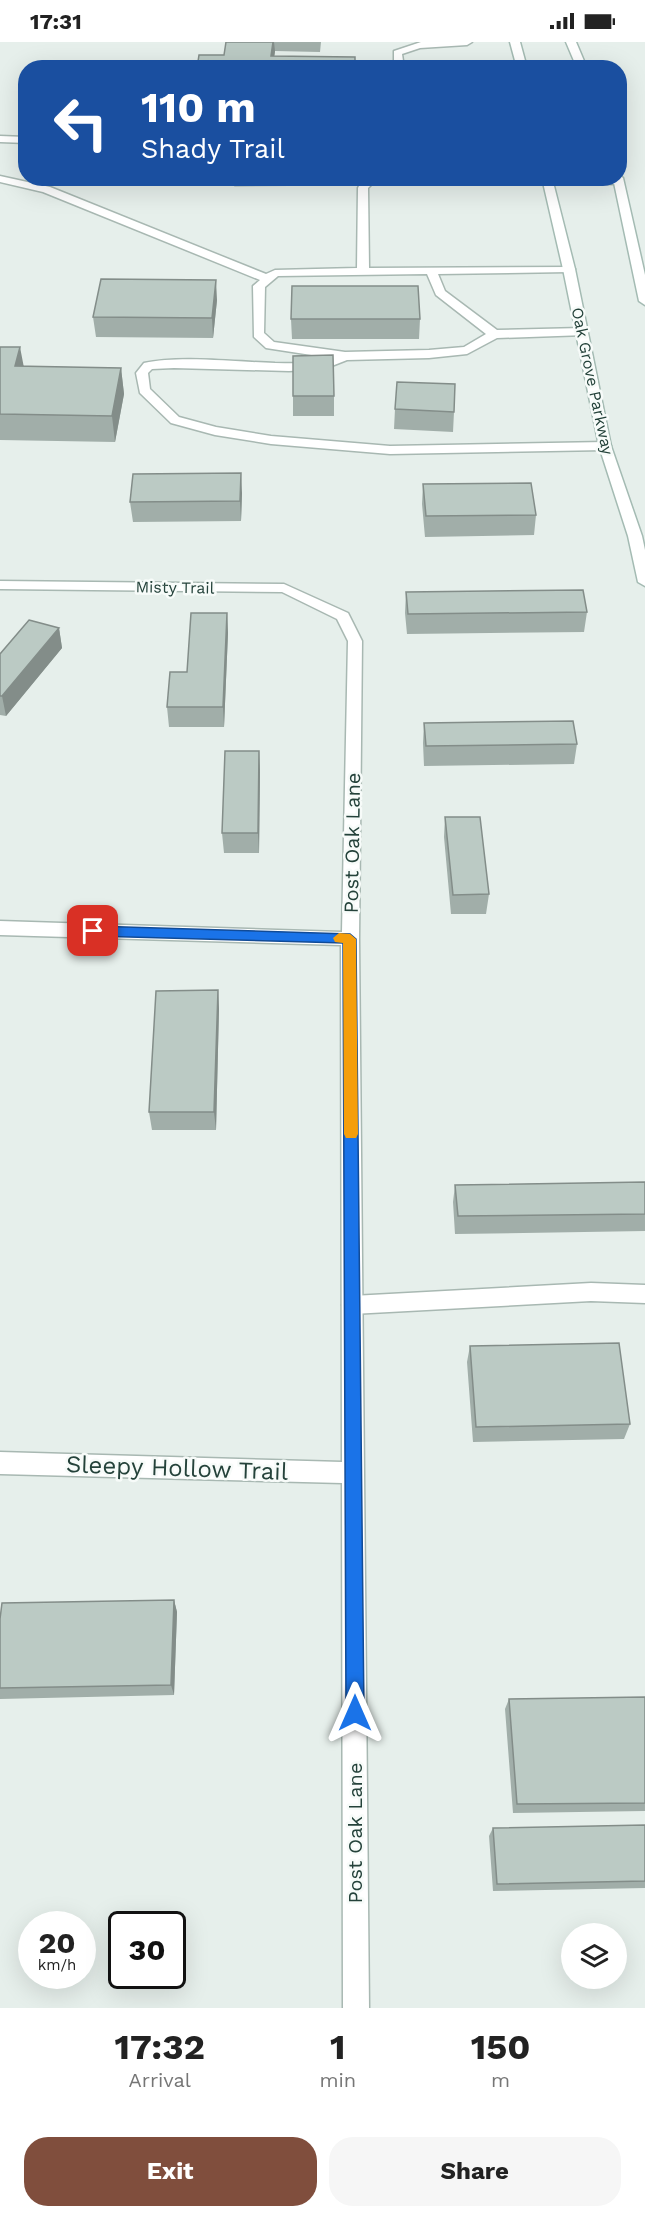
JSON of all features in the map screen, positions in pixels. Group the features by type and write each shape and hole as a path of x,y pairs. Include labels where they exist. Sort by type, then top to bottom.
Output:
{"street":[{"path":"398,60 397,53 402,47 413,44 467,42"},
{"path":"515,42 520,60"},
{"path":"571,42 579,60"},
{"path":"0,139 18,140"},
{"path":"0,179 18,183"},
{"path":"32,186 46,189 268,279"},
{"path":"363,272 364,186"},
{"name":"Oak Grove Parkway","path":"548,186 569,269 605,446 635,536 645,582"},
{"path":"619,186 645,301"},
{"path":"569,269 275,273 259,286 258,334 270,345 345,356 429,354 467,350 494,334 582,332"},
{"path":"430,271 440,293 494,334"},
{"path":"345,356 324,365 289,367 174,364 148,366 142,373 144,390 175,420 215,431 271,440 390,450 605,446"},
{"name":"Misty Trail","path":"0,585 284,588 344,616"},
{"name":"Post Oak Lane","path":"344,616 355,641 357,666 350,939 356,2008"},
{"path":"0,928 350,939"},
{"path":"352,1305 591,1293 645,1294"},
{"name":"Sleepy Hollow Trail","path":"0,1463 353,1473"}],"building":[{"path":"226,42 273,42 271,56 355,57 355,60 198,60 199,55 224,55"},
{"path":"101,279 216,280 212,318 93,317"},
{"path":"292,286 418,286 420,319 291,319"},
{"path":"0,347 20,347 15,366 121,368 112,416 0,414"},
{"path":"333,355 334,396 293,396 293,356"},
{"path":"397,382 455,384 454,412 395,409"},
{"path":"241,473 240,501 130,502 133,474"},
{"path":"531,483 536,515 426,516 423,484"},
{"path":"583,590 587,612 408,614 406,592"},
{"path":"191,613 227,613 223,707 167,707 170,672 187,672"},
{"path":"29,620 59,628 0,696 0,654"},
{"path":"573,721 577,744 426,746 424,723"},
{"path":"225,751 259,751 258,833 222,833"},
{"path":"445,817 480,817 489,894 453,895"},
{"path":"218,990 214,1112 149,1112 156,991"},
{"path":"645,1182 645,1214 458,1216 455,1185"},
{"path":"619,1343 630,1424 476,1427 470,1346"},
{"path":"174,1600 171,1685 0,1688 2,1603"},
{"path":"645,1697 645,1803 517,1804 509,1699"},
{"path":"645,1825 645,1881 497,1884 493,1828"}],"slow traffic":[{"path":"339,938 350,939 351,1134"}],"route":[{"path":"93,931 350,939 355,1713"}]}
